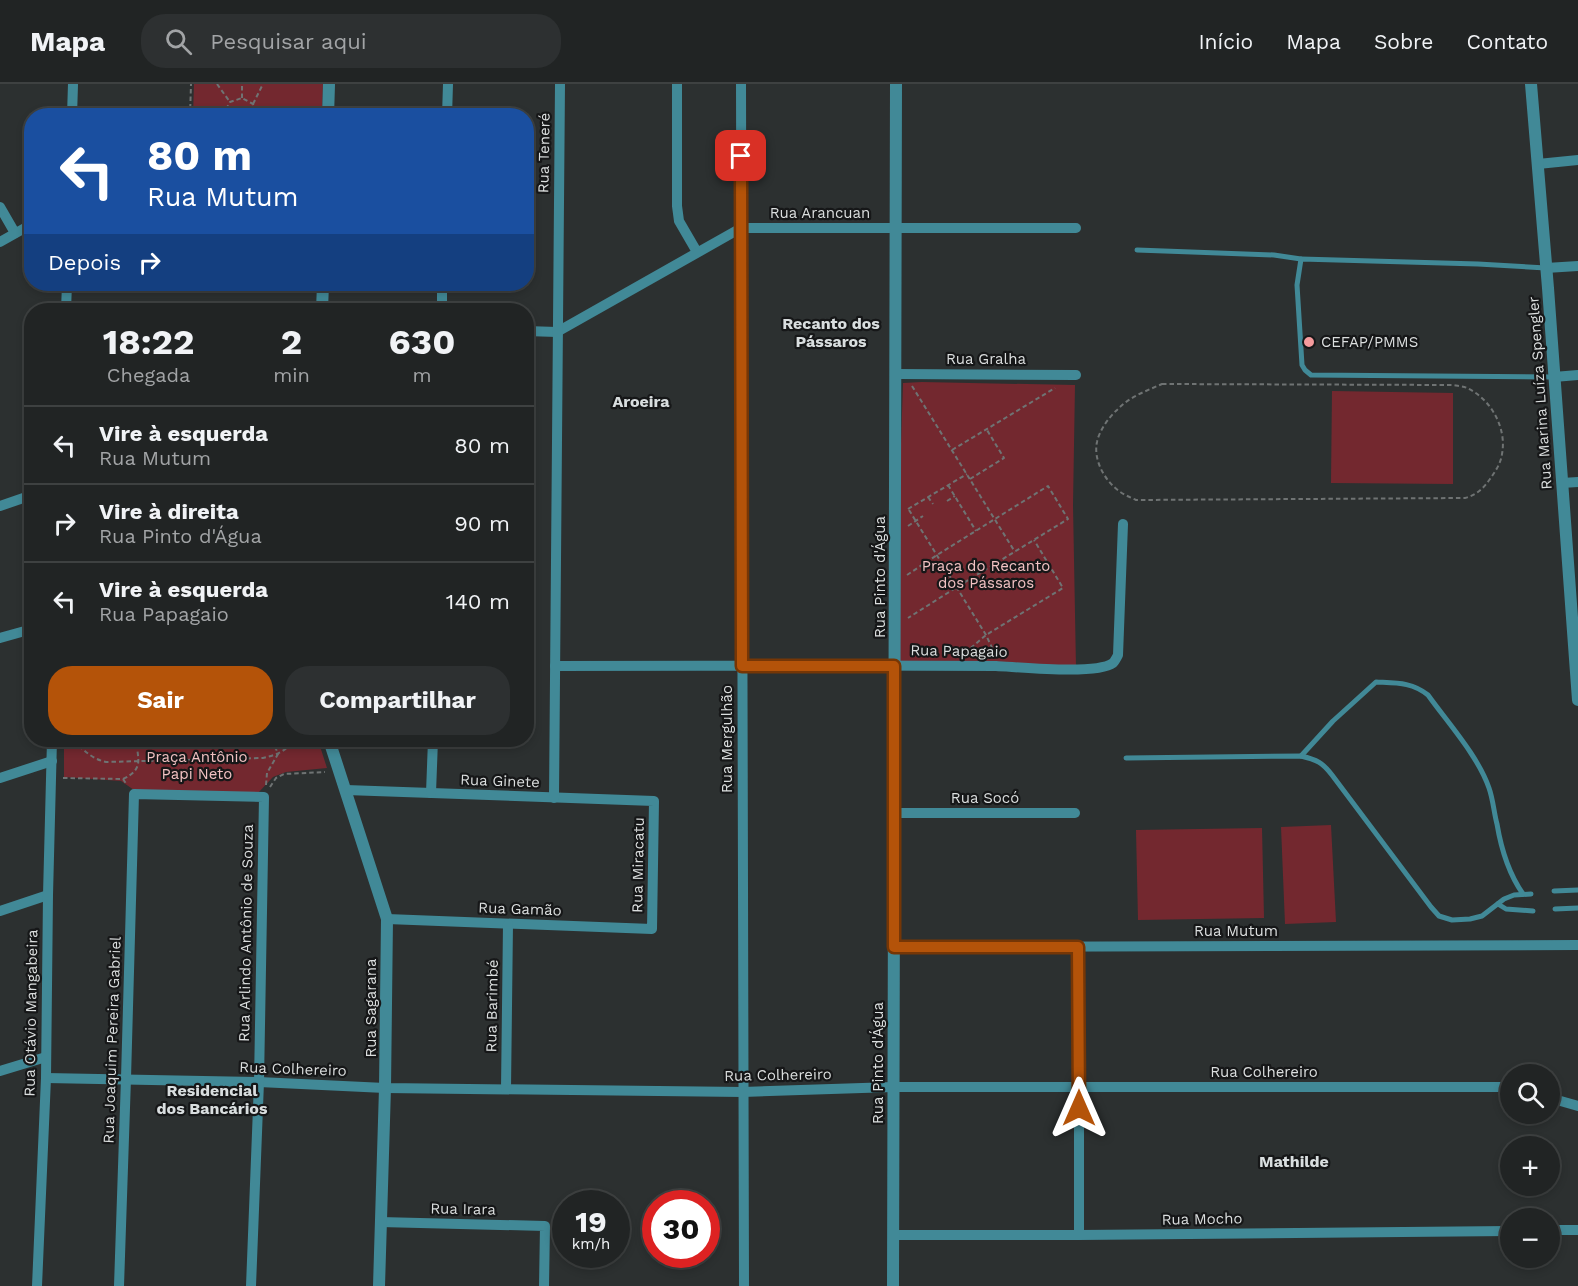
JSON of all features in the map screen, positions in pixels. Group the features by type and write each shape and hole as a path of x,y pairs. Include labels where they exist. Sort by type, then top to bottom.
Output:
{"street":[{"path":"72,108 73,84"},
{"path":"328,108 329,84"},
{"path":"447,108 448,84"},
{"name":"Rua Teneré","path":"554,798 560,84"},
{"path":"677,84 677,206 679,221 697,252"},
{"name":"Rua Mergulhão","path":"741,84 744,1286"},
{"name":"Rua Pinto d'Água","path":"893,1286 894,627 899,374 896,84"},
{"name":"Rua Marina Luíza Spengler","path":"1531,84 1562,483 1574,589 1578,699"},
{"path":"1538,164 1578,160"},
{"path":"0,207 15,233"},
{"path":"0,242 24,228"},
{"name":"Rua Arancuan","path":"557,332 741,228 1076,228"},
{"path":"1546,268 1578,266"},
{"path":"534,331 557,332"},
{"name":"Rua Gralha","path":"899,374 1076,375"},
{"path":"1554,377 1578,375"},
{"path":"1562,483 1578,482"},
{"path":"0,506 24,498"},
{"name":"Rua Papagaio","path":"555,666 1001,666 1079,670 1105,666 1114,662 1118,655 1123,524"},
{"path":"0,638 24,631"},
{"name":"Rua Otávio Mangabeira","path":"37,1286 46,1078 52,747"},
{"name":"Rua Sagarana","path":"331,747 387,920 379,1286"},
{"path":"432,793 433,747"},
{"path":"0,778 52,761"},
{"name":"Rua Ginete","path":"346,790 654,801"},
{"path":"134,794 264,797"},
{"name":"Rua Joaquim Pereira Gabriel","path":"119,1286 134,794"},
{"name":"Rua Arlindo Antônio de Souza","path":"251,1286 259,1082 264,797"},
{"name":"Rua Miracatu","path":"652,929 654,801"},
{"name":"Rua Socó","path":"894,813 1075,813"},
{"path":"0,911 48,895"},
{"name":"Rua Gamão","path":"387,920 652,929"},
{"name":"Rua Barimbé","path":"506,1089 508,924"},
{"name":"Rua Mutum","path":"894,947 1578,945"},
{"path":"1078,947 1079,1235"},
{"path":"0,1071 46,1057"},
{"name":"Rua Colhereiro","path":"46,1078 126,1078 385,1088 743,1092 893,1087 1500,1087"},
{"path":"1560,1101 1578,1106"},
{"name":"Rua Irara","path":"380,1222 545,1226 544,1286"},
{"path":"1560,1230 1578,1230"},
{"name":"Rua Mocho","path":"893,1235 1500,1231"}],"lane":[{"path":"1137,250 1546,268"},
{"path":"1300,258 1297,285 1302,364 1311,375 1554,377"},
{"path":"1301,756 1333,721 1376,682 1403,683 1419,688 1428,695 1481,768 1490,790 1498,834 1511,874 1523,894"},
{"path":"1126,758 1301,756 1316,759 1324,765 1439,916 1452,920 1470,919 1482,916 1504,899 1514,895 1531,894"},
{"path":"1554,891 1578,890"},
{"path":"1498,904 1506,909 1533,911"},
{"path":"1555,909 1578,908"}],"path":[{"path":"190,108 191,84"},
{"path":"217,84 230,102"},
{"path":"242,84 242,98"},
{"path":"253,104 263,84"},
{"path":"227,108 230,102 242,98 253,104 254,108"},
{"path":"899,374 952,450 1015,552"},
{"path":"1162,384 1454,385 1466,387 1481,398 1498,420 1502,432 1502,454 1487,483 1473,496 1465,498 1136,500 1119,492 1105,477 1097,455 1097,442 1103,428 1116,410 1132,398 1162,384"},
{"path":"952,450 1056,387"},
{"path":"970,479 1004,458 986,430"},
{"path":"967,474 908,509 986,635 1001,666"},
{"path":"948,485 976,531"},
{"path":"894,627 1068,519 1048,486 895,583"},
{"path":"947,501 955,496"},
{"path":"928,497 933,504"},
{"path":"949,666 986,635 1063,588 1034,540"},
{"path":"81,747 97,760 106,762 262,758 278,754"},
{"path":"51,777 123,779 134,774 138,768 137,747"},
{"path":"274,747 278,754"},
{"path":"264,797 267,773 278,754 287,747"},
{"path":"264,797 276,778 285,774 340,772"},
{"path":"123,779 134,794"}],"green space":[{"path":"194,84 323,84 322,108 193,108"},
{"name":"Praça do Recanto dos Pássaros","path":"903,383 1075,385 1073,505 1076,667 897,662"},
{"path":"1332,391 1453,393 1453,484 1331,483"},
{"name":"Praça Antônio Papi Neto","path":"64,747 320,747 327,768 286,772 273,777 258,793 134,790 121,781 64,777"},
{"path":"1331,825 1336,922 1285,924 1281,827"},
{"path":"1262,828 1264,918 1138,920 1136,830"}],"place":[{"name":"CEFAP/PMMS","path":"1309,342"}],"district":[{"name":"Recanto dos Pássaros","path":"831,332"},
{"name":"Aroeira","path":"641,401"},
{"name":"Residencial dos Bancários","path":"212,1099"},
{"name":"Mathilde","path":"1294,1161"}],"route":[{"path":"741,156 742,666 894,666 894,947 1078,947 1079,1108"}]}
